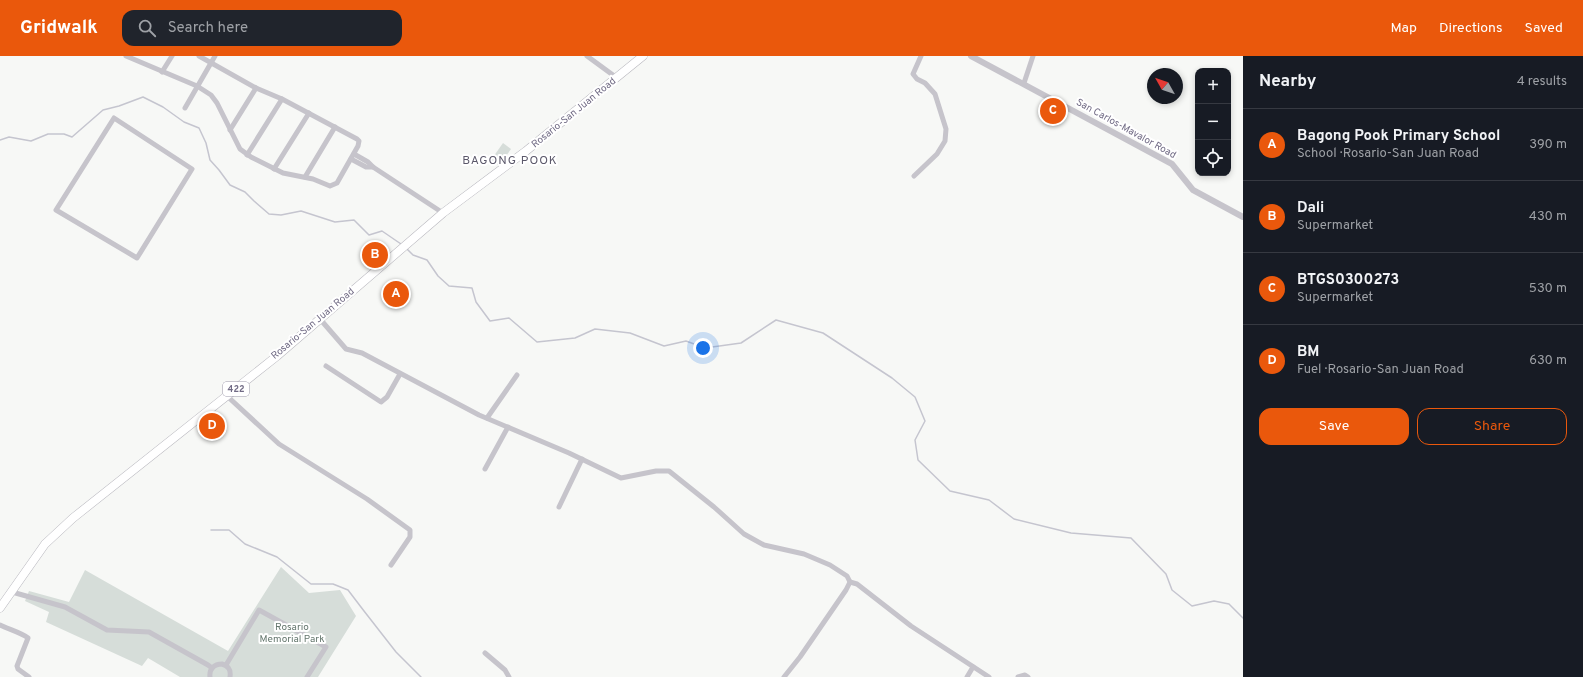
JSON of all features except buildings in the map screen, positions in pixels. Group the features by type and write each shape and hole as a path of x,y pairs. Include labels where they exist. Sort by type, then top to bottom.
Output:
{"main road":[{"name":"Rosario-San Juan Road","path":"0,608 45,544 57,531 227,396 320,319 443,213 526,151 643,56"}],"street":[{"path":"126,56 137,58 162,72 197,86 211,95 217,102 240,149 247,155 287,175 305,177 334,186 337,183 353,157 359,141 356,138 282,99 256,88 199,56"},
{"path":"162,72 172,56"},
{"path":"184,108 215,56"},
{"path":"587,56 617,78"},
{"path":"914,176 938,154 945,141 946,129 935,94 925,83 917,79 913,74 921,56"},
{"name":"San Carlos-Mavalor Road","path":"971,56 1172,164 1193,190 1243,217"},
{"path":"1024,84 1033,56"},
{"path":"230,130 256,88"},
{"path":"247,155 282,99"},
{"path":"274,169 309,114"},
{"path":"114,118 192,169 137,258 56,210 114,118"},
{"path":"305,177 335,127"},
{"path":"353,157 368,162 373,167 443,213"},
{"path":"320,319 346,349 362,353 487,418 582,459 621,478 656,471 669,471 714,506 744,534 764,545 804,554 830,564 847,576 850,582 857,584 911,626 989,677"},
{"path":"326,366 381,402 387,397 400,374"},
{"path":"487,418 517,375"},
{"path":"227,396 279,444 367,499 410,530 410,537 391,564"},
{"path":"485,469 508,427"},
{"path":"559,507 582,459"},
{"path":"784,677 800,657 850,582"},
{"path":"12,592 65,607 107,630 149,632 208,664 212,668"},
{"path":"226,665 259,610 326,647 307,677"},
{"path":"0,625 12,632 24,635 28,638 17,666 18,669 29,677"},
{"path":"485,652 505,670 508,677"},
{"path":"210,677 212,668 218,664 226,665 230,670 230,677"},
{"path":"967,677 973,666"},
{"path":"1018,677 1025,675 1028,677"}],"green space":[{"path":"503,143 511,149 499,166 491,160"},
{"name":"Rosario Memorial Park","path":"281,567 309,593 340,590 356,616 318,677 180,677 148,658 142,666 46,622 49,612 25,601 29,591 69,602 85,570 228,651"}],"waterway":[{"path":"0,140 9,137 31,141 48,134 64,134 72,137 103,110 143,97 163,107 184,122 199,128 206,143 210,160 230,185 245,192 269,214 281,215 301,211 335,222 354,220 369,235 382,231 401,244"},
{"path":"407,249 413,255 427,260 438,276 449,286 472,288 476,302 490,321 509,318 537,342 575,338 595,329 630,333 664,346 686,341 705,348 741,343 776,320 823,333 892,378 915,397 925,421 915,440 918,460 950,491 989,500 1014,519 1071,533 1131,538 1166,574 1172,590 1192,606 1214,601 1229,604 1243,618"},
{"path":"211,530 229,530 245,544 277,557 311,584 333,584 348,590 396,652 421,677"}],"place":[{"name":"BTGS0300273","path":"1053,111"},
{"name":"Dali","path":"375,255"},
{"name":"Bagong Pook Primary School","path":"396,294"},
{"name":"BM","path":"212,426"}],"district":[{"name":"BAGONG POOK","path":"510,161"}]}
